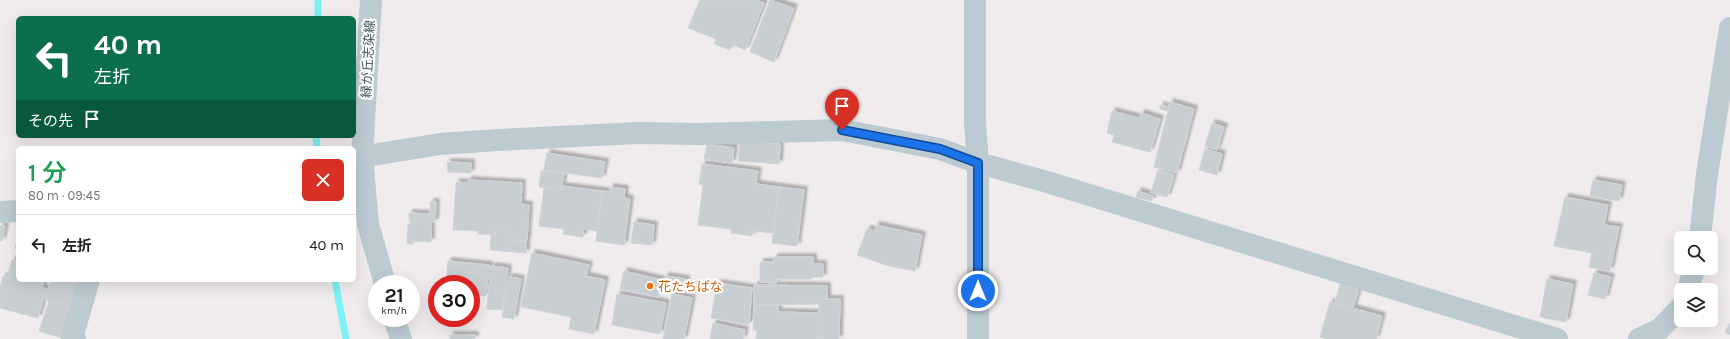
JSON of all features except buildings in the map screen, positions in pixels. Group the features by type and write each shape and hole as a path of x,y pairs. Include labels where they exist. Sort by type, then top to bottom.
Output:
{"street":[{"name":"緑が丘志染線","path":"371,0 358,157 368,224 382,275"},
{"path":"975,0 975,123 978,163 978,339"},
{"path":"1701,231 1707,174 1730,28"},
{"path":"358,157 440,144 498,140 637,133 698,134 842,130 940,149 978,163 1044,181 1156,215 1557,339"},
{"path":"0,212 16,211"},
{"path":"76,339 72,338 88,282"},
{"path":"1639,339 1660,328 1674,314"},
{"path":"397,327 401,339"}],"waterway":[{"path":"318,0 318,16"},
{"path":"316,138 317,146"},
{"path":"335,282 346,339"}],"place":[{"name":"花たちばな","path":"650,286"}],"route":[{"path":"842,130 940,149 978,163 978,291"}]}
